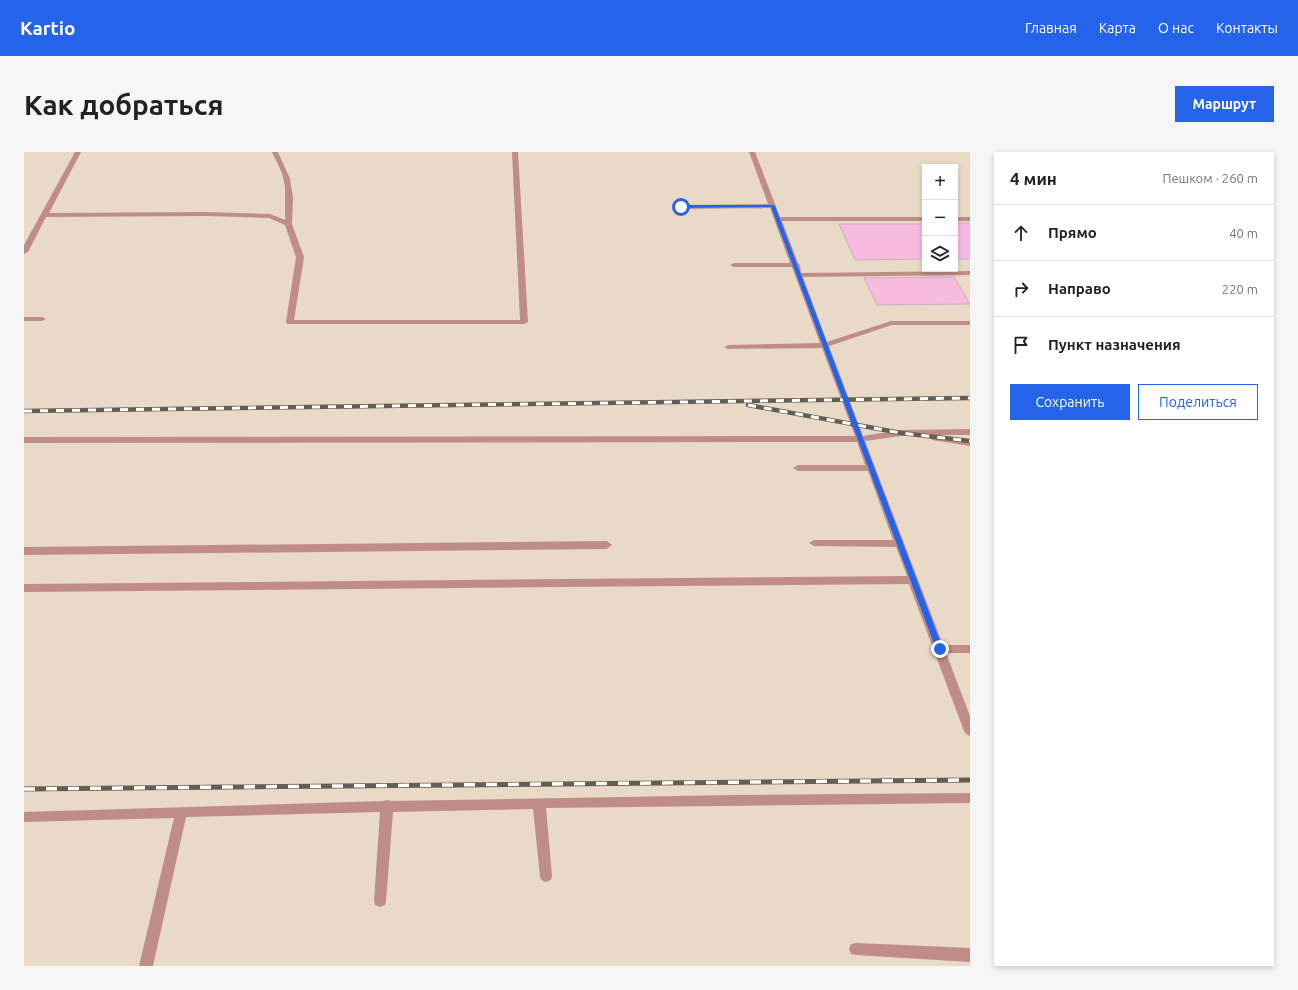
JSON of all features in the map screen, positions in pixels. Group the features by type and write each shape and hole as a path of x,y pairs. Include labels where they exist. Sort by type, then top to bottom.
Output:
{"lane":[{"path":"24,252 78,152"},
{"path":"275,152 288,184 290,200 288,224 300,257 290,322 524,322 515,152"},
{"path":"752,152 970,731"},
{"path":"681,207 773,206"},
{"path":"44,215 204,214 270,216 288,224"},
{"path":"778,219 922,219"},
{"path":"958,219 970,219"},
{"path":"734,266 796,266"},
{"path":"799,275 970,273"},
{"path":"24,319 42,318"},
{"path":"728,347 825,345 891,323 970,323"},
{"path":"24,440 860,439 901,433 970,432"},
{"path":"901,433 970,443"},
{"path":"798,468 871,468"},
{"path":"814,543 900,544"},
{"path":"24,551 607,545"},
{"path":"24,588 914,580"},
{"path":"940,649 970,649"},
{"path":"24,817 387,805 779,798 970,798"},
{"path":"539,803 546,876"},
{"path":"380,901 387,805"},
{"path":"146,966 181,812"},
{"path":"856,949 970,955"}],"shaded area":[{"path":"24,152 970,152 970,966 24,966"}],"building":[{"path":"958,223 970,223 970,259 958,259"},
{"path":"839,224 922,224 922,259 855,260"},
{"path":"954,277 970,304 877,305 864,278"}],"railway":[{"path":"24,411 970,398"},
{"path":"748,405 901,433 970,441"},
{"path":"24,789 970,780"}],"route":[{"path":"681,207 773,206 940,649"}]}
